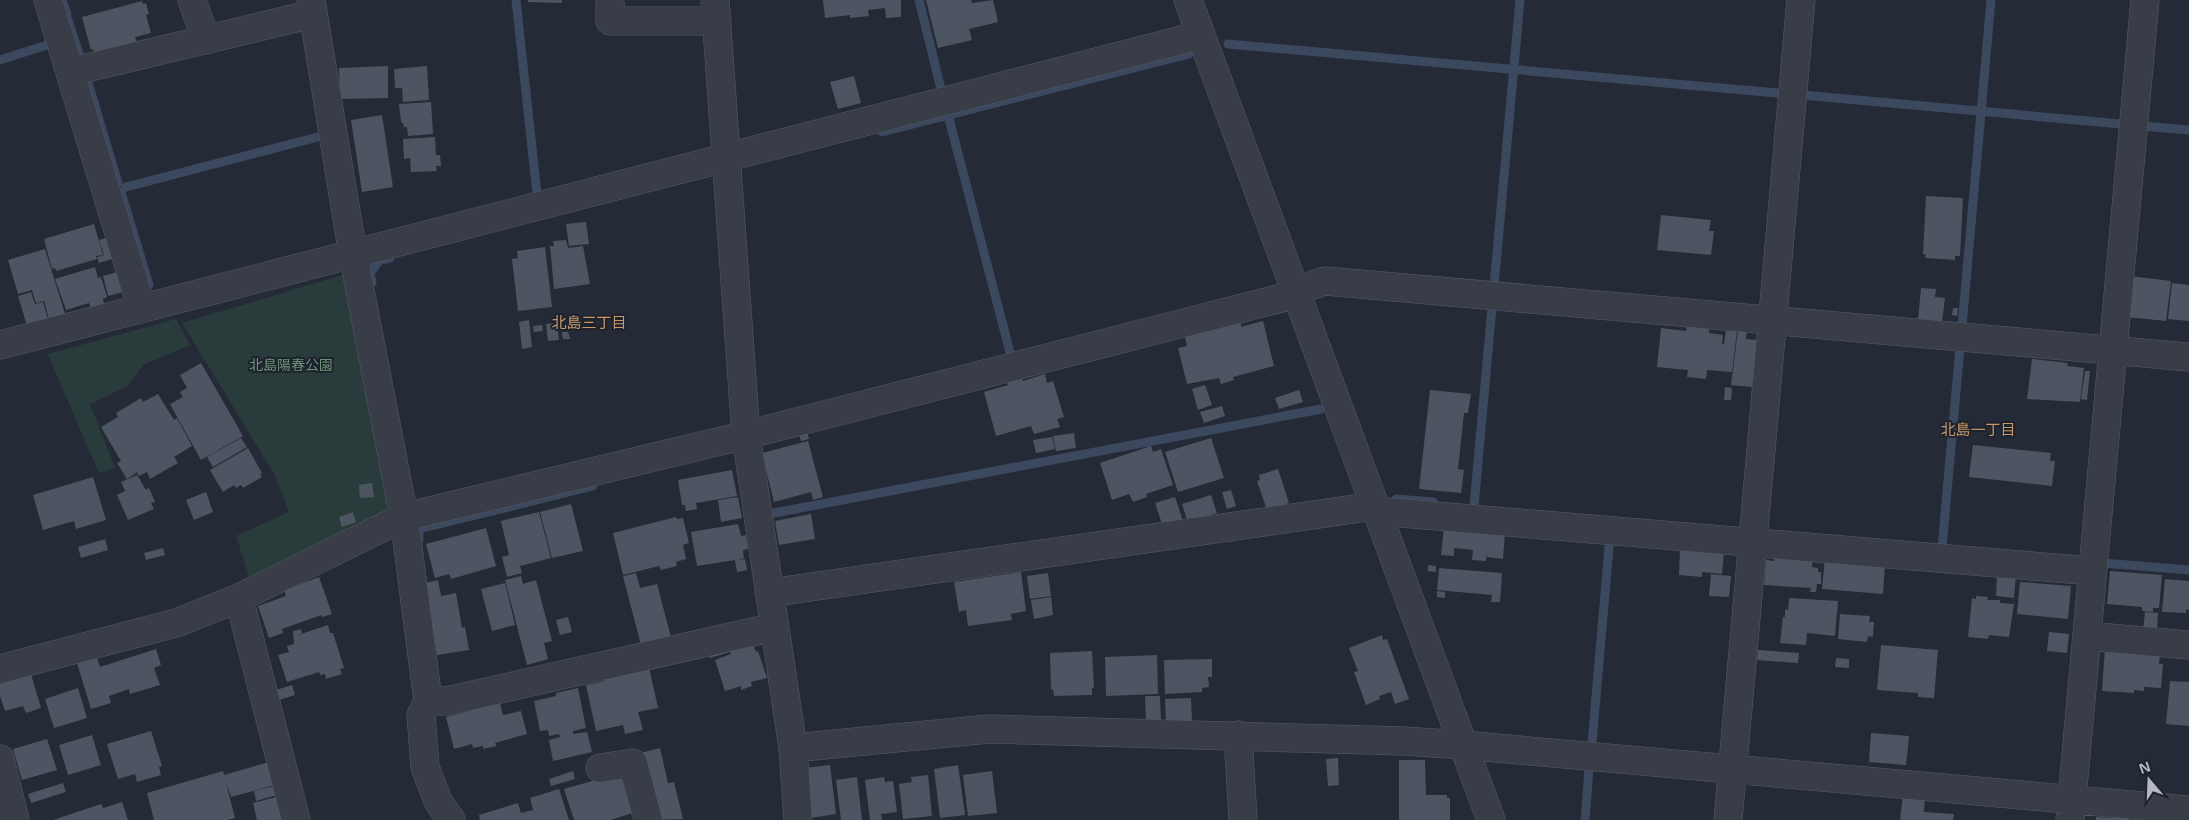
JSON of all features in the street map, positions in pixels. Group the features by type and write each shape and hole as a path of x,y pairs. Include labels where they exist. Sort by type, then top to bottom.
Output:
{"street":[{"path":"48,0 142,308"},
{"path":"192,0 206,40"},
{"path":"1188,0 1491,820"},
{"path":"1728,820 1801,0"},
{"path":"2071,810 2145,0"},
{"path":"610,4 610,22 716,10 746,435 793,748 798,820"},
{"path":"70,72 206,40 312,7 353,254 404,517 428,701 421,715 425,767 438,801 451,820"},
{"path":"0,346 1201,35"},
{"path":"0,669 176,623 239,598 345,548 404,517 746,435 1296,292 1325,282 2189,357"},
{"path":"769,593 1376,508 2092,571"},
{"path":"239,598 296,820"},
{"path":"428,701 447,701 774,627"},
{"path":"2086,636 2189,645"},
{"path":"793,748 989,729 1238,735 1463,745 1733,769 2071,810 2189,810"},
{"path":"1238,735 1244,820"},
{"path":"0,759 15,820"},
{"path":"600,768 633,763 648,820"}],"green space":[{"name":"北島陽春公園","path":"346,274 389,506 380,519 250,579 236,536 289,512 275,475 182,323"},
{"path":"176,319 190,345 143,365 128,386 90,404 115,468 99,473 48,354"}],"building":[{"path":"528,0 562,0 562,3 528,2"},
{"path":"823,0 901,0 901,17 886,18 885,8 868,10 869,16 850,18 850,15 825,18"},
{"path":"926,0 971,0 972,3 993,0 998,22 969,29 972,40 938,48"},
{"path":"142,1 143,4 146,3 149,14 146,15 151,33 135,37 137,42 95,54 93,49 91,50 82,17"},
{"path":"388,66 388,98 340,99 339,68"},
{"path":"427,66 429,100 403,102 402,88 395,88 394,69"},
{"path":"854,76 861,103 838,109 830,82"},
{"path":"431,102 433,134 408,136 407,127 404,127 401,122 399,104"},
{"path":"382,115 393,187 362,192 351,120"},
{"path":"435,137 436,155 440,155 441,166 436,166 437,171 411,172 410,158 404,159 403,139"},
{"path":"1926,196 1963,198 1960,256 1955,256 1955,260 1925,258 1926,255 1923,254"},
{"path":"1661,215 1711,220 1709,231 1714,231 1711,255 1657,250"},
{"path":"586,222 589,244 569,246 566,224"},
{"path":"94,224 103,255 96,256 97,259 56,271 55,268 52,269 44,239"},
{"path":"109,237 115,258 99,263 97,257 104,255 99,240"},
{"path":"566,240 568,248 583,246 590,284 554,289 550,246 554,246 553,241"},
{"path":"545,247 552,307 518,311 512,259 518,258 517,251"},
{"path":"45,249 65,314 49,319 44,301 36,303 32,290 18,294 8,260"},
{"path":"95,267 98,278 101,277 107,297 103,299 104,305 91,309 89,303 66,310 55,279"},
{"path":"121,271 127,291 108,296 103,276"},
{"path":"2130,276 2171,281 2166,321 2126,317"},
{"path":"2172,283 2189,285 2189,321 2168,319"},
{"path":"1921,288 1936,289 1935,297 1945,298 1942,322 1918,320"},
{"path":"31,292 35,304 43,302 48,319 27,326 18,296"},
{"path":"1953,308 1958,308 1957,316 1952,315"},
{"path":"529,320 532,347 522,349 519,322"},
{"path":"1263,321 1274,366 1233,377 1234,380 1221,384 1219,378 1187,384 1178,348 1187,346 1185,337 1241,323 1241,327"},
{"path":"557,323 559,340 548,341 546,324"},
{"path":"542,325 543,331 534,332 533,326"},
{"path":"1687,326 1709,329 1709,333 1723,335 1722,344 1724,344 1726,330 1737,331 1732,372 1707,370 1706,379 1687,377 1688,370 1657,367 1661,328 1686,331"},
{"path":"1738,330 1747,331 1746,339 1757,340 1752,387 1731,385"},
{"path":"562,332 568,332 570,339 563,339"},
{"path":"2032,359 2068,363 2067,366 2084,368 2080,402 2027,399"},
{"path":"201,363 243,436 201,460 170,404 183,397 180,392 187,388 180,375"},
{"path":"2085,371 2090,371 2087,400 2081,399"},
{"path":"1045,374 1047,383 1053,381 1064,417 1057,419 1060,427 1034,434 1031,426 996,436 984,392 1008,385 1007,381 1022,377 1023,381"},
{"path":"1205,385 1212,405 1198,410 1192,389"},
{"path":"1725,387 1732,388 1731,400 1724,400"},
{"path":"1299,390 1303,402 1279,409 1275,398"},
{"path":"1430,390 1471,394 1468,413 1464,413 1458,469 1464,470 1461,493 1419,489"},
{"path":"158,394 174,420 177,418 192,446 174,457 178,463 150,479 147,472 139,476 135,470 136,473 127,479 117,463 121,461 101,427 118,417 116,413 141,398 143,402"},
{"path":"1222,406 1225,416 1204,423 1200,412"},
{"path":"807,431 809,439 801,441 799,434"},
{"path":"1074,433 1076,448 1056,451 1053,436"},
{"path":"1052,437 1055,449 1036,453 1033,440"},
{"path":"241,438 247,447 213,467 207,457"},
{"path":"1211,438 1224,478 1178,492 1165,452"},
{"path":"808,441 823,497 813,500 811,492 774,502 762,453"},
{"path":"1973,445 2051,453 2050,461 2055,461 2052,486 1969,477"},
{"path":"1151,446 1153,452 1161,449 1173,485 1146,494 1147,497 1133,502 1129,494 1112,500 1100,463"},
{"path":"248,448 262,473 260,474 262,477 243,488 241,485 236,488 234,485 223,492 210,470"},
{"path":"1278,469 1289,503 1267,510 1257,481 1260,480 1259,475"},
{"path":"732,470 737,496 696,503 697,509 686,511 685,505 682,505 678,480"},
{"path":"137,475 146,490 149,488 155,502 151,503 154,509 128,520 117,495 125,491 121,482"},
{"path":"93,477 106,520 76,529 74,521 43,530 33,495"},
{"path":"372,483 374,497 360,498 359,485"},
{"path":"1231,490 1236,506 1227,509 1222,492"},
{"path":"206,492 213,512 194,520 186,500"},
{"path":"1211,495 1217,513 1188,523 1182,504"},
{"path":"738,497 742,518 721,522 718,500"},
{"path":"1175,497 1183,521 1163,527 1155,503"},
{"path":"571,504 583,551 552,558 540,512"},
{"path":"353,512 356,522 342,527 339,517"},
{"path":"539,512 551,558 520,566 522,573 507,577 502,557 509,555 501,521"},
{"path":"811,514 815,539 779,545 775,521"},
{"path":"676,517 677,519 683,518 689,543 683,545 686,559 676,562 677,566 661,570 659,566 623,575 613,533"},
{"path":"738,524 741,536 746,535 748,549 743,550 744,558 737,560 745,559 747,570 737,572 735,560 697,566 691,532"},
{"path":"1444,526 1505,531 1503,559 1487,557 1487,551 1486,561 1472,560 1473,550 1454,548 1454,556 1441,555"},
{"path":"486,528 496,566 451,579 449,574 435,578 426,544"},
{"path":"105,539 108,550 81,558 78,547"},
{"path":"163,548 165,555 146,560 144,553"},
{"path":"1680,549 1724,552 1722,574 1702,572 1702,577 1679,575"},
{"path":"1775,553 1813,556 1812,567 1818,568 1818,572 1821,572 1821,584 1817,584 1816,592 1810,592 1811,588 1764,585 1766,560 1774,561"},
{"path":"1825,558 1885,563 1883,594 1822,589"},
{"path":"1428,565 1436,566 1436,572 1428,571"},
{"path":"1439,568 1502,573 1500,602 1491,602 1492,595 1437,590"},
{"path":"2110,571 2162,575 2159,608 2153,608 2153,612 2142,611 2142,607 2107,604"},
{"path":"1021,572 1026,611 1011,614 1012,620 968,626 966,610 959,612 954,582"},
{"path":"636,573 640,588 657,584 672,641 642,649 623,576"},
{"path":"1048,573 1051,596 1030,599 1027,576"},
{"path":"1997,573 2016,574 2014,598 1996,596"},
{"path":"1711,574 1731,576 1729,597 1709,596"},
{"path":"521,576 523,584 536,580 552,641 544,643 548,659 527,665 505,580"},
{"path":"319,577 332,614 322,617 321,615 282,629 283,633 269,638 258,606 286,596 284,590"},
{"path":"2165,579 2189,581 2189,610 2186,609 2186,613 2162,612"},
{"path":"438,580 441,596 456,593 462,628 465,627 469,650 437,655 425,583"},
{"path":"2020,582 2071,586 2068,619 2017,614"},
{"path":"505,583 515,625 492,631 481,589"},
{"path":"1437,591 1445,592 1445,598 1437,597"},
{"path":"1976,596 1988,597 1987,600 2000,600 2000,603 2014,604 2009,637 1989,635 1988,639 1968,637 1972,598 1976,599"},
{"path":"1051,597 1053,615 1034,619 1031,600"},
{"path":"1789,598 1838,601 1835,636 1807,633 1806,645 1780,643 1783,617 1785,617 1785,609 1788,610"},
{"path":"2145,612 2158,613 2157,631 2143,630"},
{"path":"1840,614 1870,616 1869,622 1874,622 1873,637 1868,636 1867,642 1838,639"},
{"path":"568,617 572,632 560,635 556,620"},
{"path":"328,625 330,633 333,633 344,668 340,669 342,674 326,679 325,674 320,675 319,672 287,682 278,655 289,652 287,646 294,644 293,631 301,629 302,633 298,635"},
{"path":"2049,632 2069,634 2067,653 2047,651"},
{"path":"1382,635 1383,640 1387,639 1409,699 1395,704 1391,692 1379,696 1380,699 1366,705 1354,672 1358,671 1349,648"},
{"path":"726,644 729,652 710,658 708,650"},
{"path":"753,644 756,652 758,651 767,678 751,682 752,686 741,690 741,686 725,691 715,660 731,654 730,651"},
{"path":"1881,645 1938,650 1934,698 1918,697 1918,693 1877,690"},
{"path":"2105,648 2160,653 2159,664 2163,664 2161,688 2144,687 2144,691 2134,690 2134,693 2102,691"},
{"path":"156,649 161,665 154,668 160,685 130,694 129,689 109,696 111,703 91,709 77,663 97,657 100,667"},
{"path":"1758,650 1799,653 1798,663 1757,660"},
{"path":"1092,651 1094,688 1092,688 1092,695 1054,696 1053,689 1051,690 1050,653"},
{"path":"1157,655 1158,694 1106,696 1105,657"},
{"path":"1836,658 1849,659 1849,668 1835,667"},
{"path":"1212,659 1212,677 1208,677 1209,687 1202,688 1202,692 1165,694 1164,660"},
{"path":"649,667 658,708 638,712 643,730 625,734 623,725 596,731 586,685 605,681 603,673"},
{"path":"31,674 41,708 26,713 23,706 5,711 0,696 0,684"},
{"path":"2170,681 2189,682 2189,726 2166,724"},
{"path":"292,685 295,695 276,701 273,691"},
{"path":"78,688 87,718 54,728 45,699"},
{"path":"578,688 586,728 573,731 573,734 587,732 592,752 553,761 549,740 560,737 559,734 549,736 548,730 540,731 534,701"},
{"path":"1145,696 1160,696 1161,723 1146,724"},
{"path":"1191,698 1192,723 1166,724 1165,699"},
{"path":"500,703 503,715 521,711 527,734 495,743 497,746 483,749 483,746 473,748 472,744 454,749 446,717"},
{"path":"151,731 162,766 159,767 161,775 137,782 135,774 118,779 107,744"},
{"path":"1871,733 1909,736 1906,765 1869,762"},
{"path":"92,735 101,765 68,775 59,745"},
{"path":"47,739 57,770 22,780 13,749"},
{"path":"660,748 668,783 674,782 683,819 656,820 640,753"},
{"path":"1338,758 1339,785 1328,786 1326,759"},
{"path":"1399,760 1425,760 1426,795 1447,795 1447,798 1450,798 1450,820 1399,820"},
{"path":"269,762 275,785 231,797 225,779 235,818 227,820 154,820 147,793 223,771 224,775"},
{"path":"830,765 836,814 810,818 804,768"},
{"path":"958,765 965,815 940,818 934,769"},
{"path":"573,771 575,779 551,786 549,779"},
{"path":"992,771 997,813 968,816 963,775"},
{"path":"620,773 632,813 611,820 574,820 564,789"},
{"path":"928,775 932,816 903,819 899,784 912,782 911,777"},
{"path":"857,777 862,820 841,820 836,780"},
{"path":"884,777 885,782 893,781 897,812 881,814 882,820 870,820 865,780"},
{"path":"63,783 66,792 31,803 28,794"},
{"path":"275,786 277,795 256,801 254,791"},
{"path":"559,789 569,820 480,820 479,815 518,803 521,813 533,810 530,798"},
{"path":"1903,794 1925,797 1924,812 1954,814 1953,820 1900,820"},
{"path":"276,797 283,820 257,820 253,803"},
{"path":"122,802 128,820 53,820 101,804 103,808"},
{"path":"2113,814 2130,816 2129,820 2096,820 2096,817 2113,818"}],"waterway":[{"path":"62,0 67,14"},
{"path":"516,0 537,194"},
{"path":"919,0 941,89"},
{"path":"1494,286 1520,0"},
{"path":"1962,326 1991,0"},
{"path":"68,20 81,60"},
{"path":"0,60 50,44"},
{"path":"1228,44 1777,93"},
{"path":"882,132 1189,54"},
{"path":"87,79 118,183"},
{"path":"1802,95 2121,124"},
{"path":"948,115 1011,356"},
{"path":"2142,126 2189,130"},
{"path":"126,187 322,136"},
{"path":"121,192 149,285"},
{"path":"372,283 370,273 380,260 390,258"},
{"path":"1474,506 1492,307"},
{"path":"1942,548 1960,347"},
{"path":"769,514 1321,409"},
{"path":"419,540 419,529 593,486"},
{"path":"1396,499 1433,502"},
{"path":"1592,743 1610,536"},
{"path":"2103,563 2189,570"},
{"path":"1585,820 1589,768"}],"district":[{"name":"北島三丁目","path":"589,323"},
{"name":"北島一丁目","path":"1978,430"}]}
